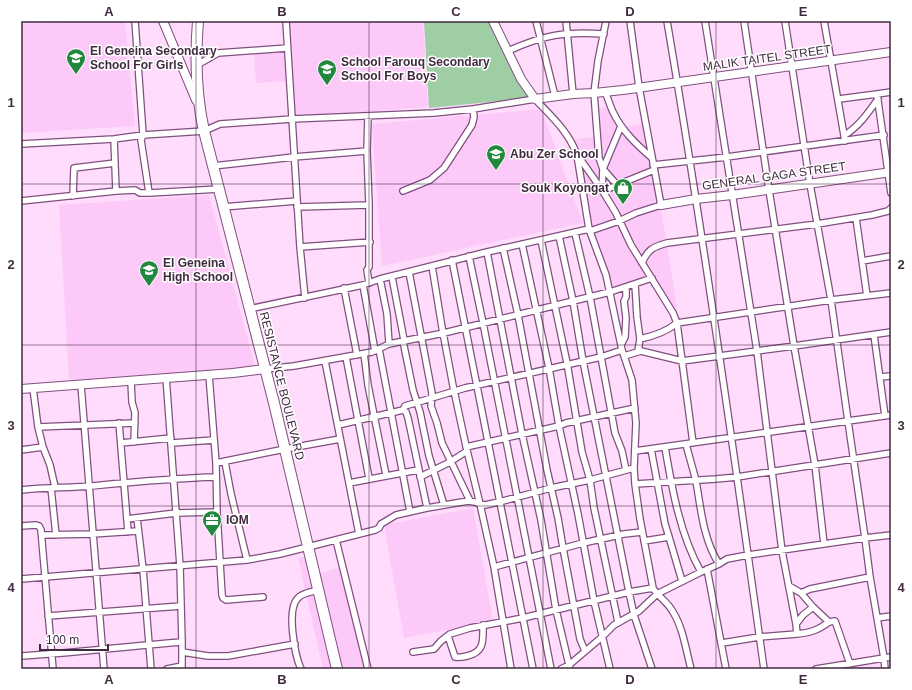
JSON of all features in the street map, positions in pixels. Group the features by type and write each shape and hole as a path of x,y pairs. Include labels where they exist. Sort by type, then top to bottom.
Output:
{"highway":[{"name":"RESISTANCE BOULEVARD","path":"198,21 197,65 200,110 204,131 309,546 336,669"}],"main road":[{"path":"163,21 200,110"},
{"path":"493,21 521,79 534,99"},
{"name":"MALIK TAITEL STREET","path":"534,99 605,92 715,78 891,52"},
{"name":"GENERAL GAGA STREET","path":"661,205 889,173"},
{"path":"21,389 209,375 265,369"}],"street":[{"path":"135,21 143,135 141,140 149,193"},
{"path":"286,21 297,207 305,298"},
{"path":"536,21 539,38 555,96"},
{"path":"566,21 573,94"},
{"path":"603,191 603,169 599,158 594,93 598,61 606,21"},
{"path":"249,309 366,284 452,260 503,248 590,230 661,205 652,158 643,87 630,21"},
{"path":"666,21 696,199 732,437 764,669"},
{"path":"705,21 757,351 782,551 797,634"},
{"path":"744,21 775,228 815,465 824,544"},
{"path":"786,21 810,184 831,300 866,538 870,577 885,669"},
{"path":"826,22 831,60 845,138"},
{"path":"508,51 539,38 567,33 604,34"},
{"path":"197,65 218,53 287,48"},
{"path":"605,92 621,126 632,140 652,158"},
{"path":"839,99 878,96 891,92"},
{"path":"878,96 891,193"},
{"path":"845,138 865,118 878,96"},
{"path":"21,144 114,139 143,135 204,131 220,124 472,109 534,99 561,127 574,147 576,153 590,230 603,264 622,351 632,380 636,430 634,468 635,484 642,532 653,588 668,604 676,616 691,669"},
{"path":"403,191 430,180 444,168 472,125 474,117 472,109"},
{"path":"368,116 367,151 370,242 369,267 367,270 366,284 377,350 391,412 410,512"},
{"path":"603,169 621,126"},
{"path":"603,191 654,167 804,146 845,138 884,135"},
{"path":"114,139 116,191"},
{"path":"213,166 367,151"},
{"path":"576,153 603,191 626,237 652,278 677,323 693,443"},
{"path":"73,196 74,168 114,163"},
{"path":"603,169 617,185"},
{"path":"21,201 116,191 135,190 140,193 149,193 219,189"},
{"path":"224,207 297,201"},
{"path":"297,207 369,205"},
{"path":"642,263 646,253 652,248 667,243 856,218 888,211 891,208"},
{"path":"856,218 867,296"},
{"path":"575,233 590,297 616,433 626,470"},
{"path":"559,236 629,592 634,615 652,669"},
{"path":"541,240 582,452 590,480 618,622"},
{"path":"300,247 370,242"},
{"path":"522,244 549,368 570,485 578,514 582,543 594,601 610,669"},
{"path":"503,248 518,315 558,518 562,548 580,639 585,651"},
{"path":"486,252 534,493 541,520 556,610 570,667"},
{"path":"469,256 551,669"},
{"path":"862,261 891,256"},
{"path":"452,260 533,669"},
{"path":"432,266 454,392 494,567 511,669"},
{"path":"409,272 432,397 431,406 442,443 470,501"},
{"path":"392,276 413,390 418,402 429,456 444,505"},
{"path":"265,369 364,354 404,340 444,333 610,292 652,278"},
{"path":"380,279 387,314 389,344"},
{"path":"635,284 640,339 638,351"},
{"path":"622,351 625,337 626,318 624,301 626,297 626,287"},
{"path":"344,288 357,355"},
{"path":"640,339 664,331 677,323 831,300 891,293"},
{"path":"338,425 403,410 405,406 477,385 622,351 644,351 682,361 891,332"},
{"path":"635,451 651,450 767,432 808,428 888,415 880,378 874,335"},
{"path":"364,354 365,369 386,475"},
{"path":"346,357 369,478"},
{"path":"325,361 359,534"},
{"path":"209,375 216,464 216,512 222,595 226,600 263,597"},
{"path":"880,378 891,376"},
{"path":"166,378 180,566 182,642 182,668 167,669"},
{"path":"131,380 132,402 135,413 134,442"},
{"path":"81,384 98,613 104,669"},
{"path":"32,388 38,427 43,448 50,465 56,535"},
{"path":"420,477 450,462 466,449 488,442 635,408"},
{"path":"403,410 407,413 427,508"},
{"path":"119,423 122,443 128,532"},
{"path":"38,427 135,423"},
{"path":"216,464 284,449 340,439"},
{"path":"122,443 214,440"},
{"path":"686,444 696,480 701,515 706,536 713,554 719,564"},
{"path":"665,447 671,482 687,541 693,556 704,570 722,643 726,669"},
{"path":"21,450 43,448"},
{"path":"651,450 665,524 682,581"},
{"path":"635,484 737,477 891,453"},
{"path":"225,462 247,560"},
{"path":"21,579 247,560 280,554 375,530 379,528 381,524 390,519 410,512 470,501 485,506 634,468"},
{"path":"349,483 369,478 418,470"},
{"path":"21,490 89,486 174,478 216,477"},
{"path":"127,519 176,513 216,512"},
{"path":"137,518 143,568 151,669"},
{"path":"21,526 38,526 42,535 53,669"},
{"path":"42,535 92,534 138,530"},
{"path":"494,567 582,543 642,532"},
{"path":"561,669 570,667 585,651 618,622 634,615 657,594 727,559 891,535"},
{"path":"644,541 669,537"},
{"path":"336,540 368,669"},
{"path":"801,593 810,589 870,577"},
{"path":"789,586 801,593 813,608 829,622"},
{"path":"413,652 434,649 448,636 454,633 483,625 503,623 629,592 653,588"},
{"path":"301,669 295,644 292,613 295,601 299,596 318,590"},
{"path":"48,616 181,606"},
{"path":"796,624 803,615 813,608"},
{"path":"877,618 891,616"},
{"path":"722,643 759,637 812,632 818,630 829,622 835,621 850,664"},
{"path":"448,636 455,657 458,658 474,654 479,650 482,643 483,625"},
{"path":"21,656 182,642"},
{"path":"182,652 208,656 228,656 295,644"},
{"path":"816,669 891,657"}],"shaded area":[{"name":"El Geneina Secondary School For Girls","path":"125,21 135,126 21,133 21,24"},
{"path":"288,21 423,21 428,107 293,117"},
{"path":"284,51 286,81 256,83 254,53"},
{"path":"614,106 624,127 644,124 661,208 678,315 676,315 652,276 611,290 592,233 579,153 573,139 600,137 598,109"},
{"path":"541,109 583,223 382,266 372,124"},
{"name":"El Geneina High School","path":"209,195 256,370 82,381 69,379 59,205"},
{"path":"473,508 493,621 404,638 384,525"},
{"path":"308,556 335,669 323,669 298,558"},
{"path":"339,568 366,669 340,669 318,574"}],"green space":[{"path":"424,21 491,21 529,98 429,108"}],"place":[{"name":"El Geneina Secondary School For Girls","path":"76,75"},
{"name":"School Farouq Secondary School For Boys","path":"327,86"},
{"name":"Abu Zer School","path":"496,171"},
{"name":"Souk Koyongat","path":"623,205"},
{"name":"El Geneina High School","path":"149,287"},
{"name":"IOM","path":"212,537"}]}
